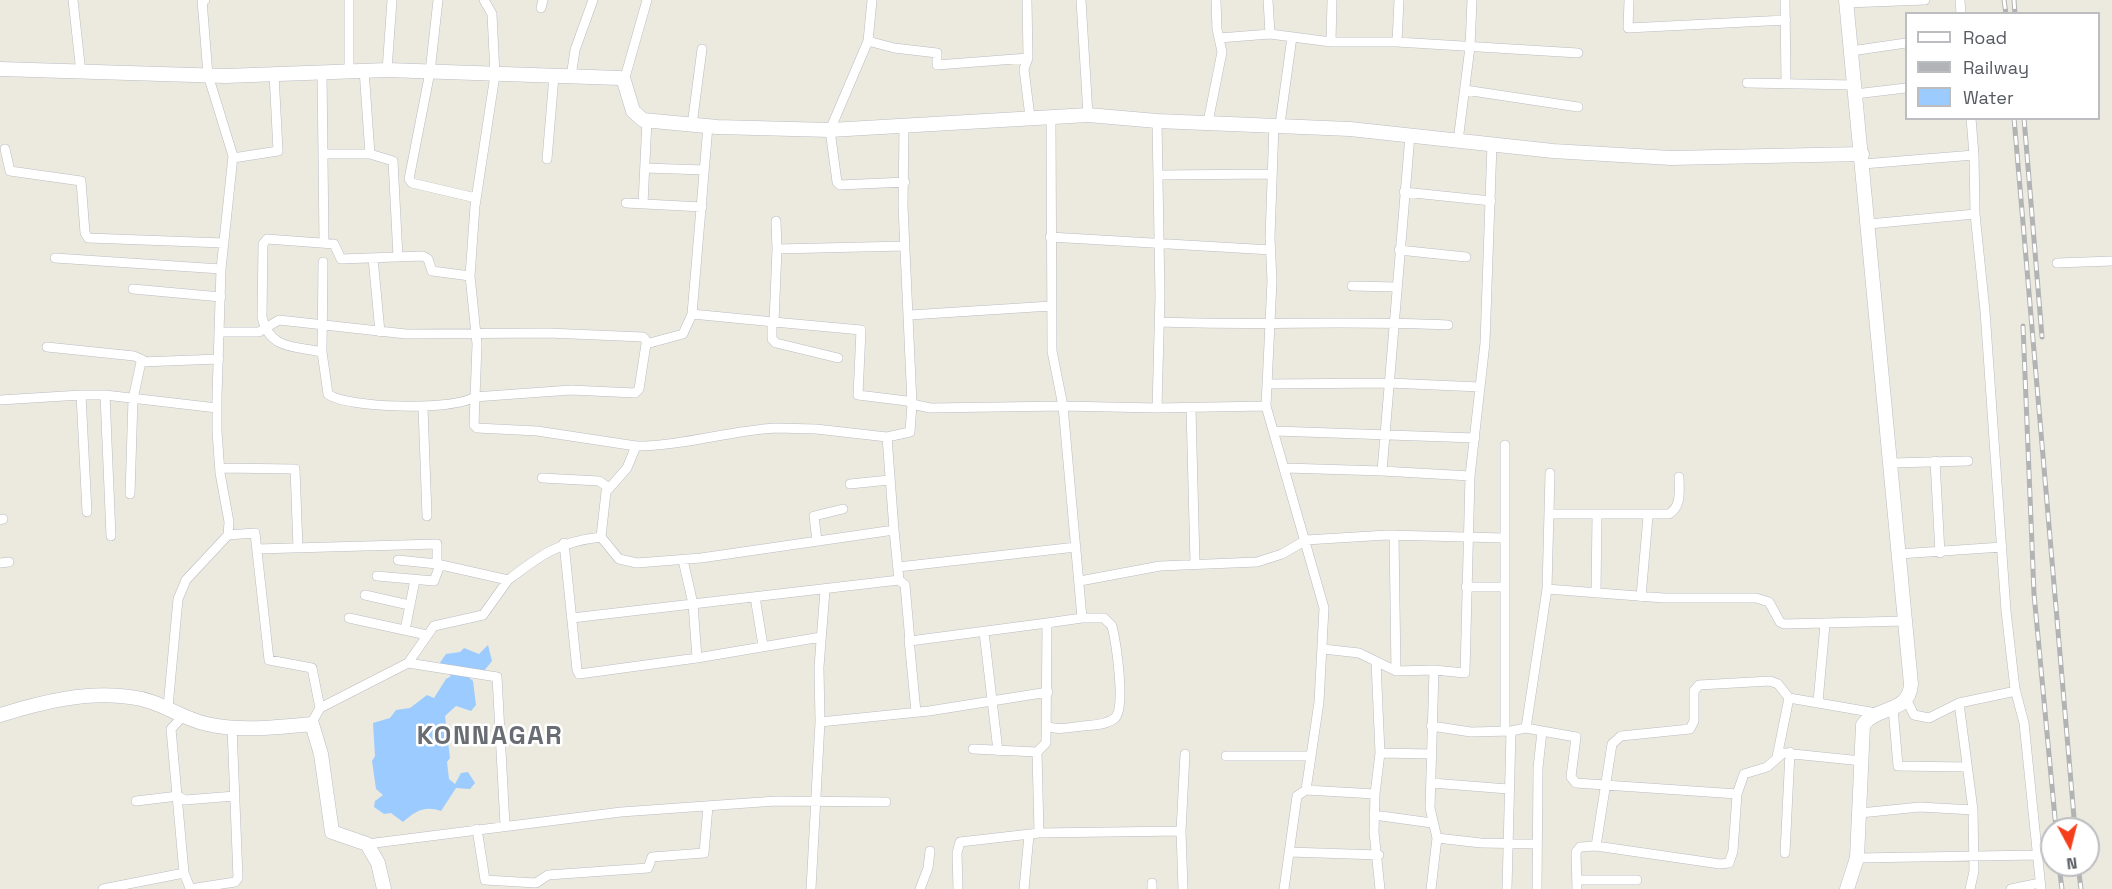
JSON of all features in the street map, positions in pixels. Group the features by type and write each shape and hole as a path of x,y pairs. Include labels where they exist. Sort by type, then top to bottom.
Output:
{"street":[{"path":"73,0 81,74"},
{"path":"168,707 178,599 186,580 228,535 230,522 220,468 217,408 221,269 233,158 208,75 202,0 204,0"},
{"path":"349,0 349,71"},
{"path":"387,70 392,0"},
{"path":"438,0 430,72 410,180 476,198"},
{"path":"484,0 492,14 495,75 476,198 470,276 475,332 474,423 477,428 556,433 636,446 663,446 751,429 816,429 887,437 910,432 912,404 903,206 904,126"},
{"path":"571,77 575,50 593,0"},
{"path":"647,0 624,81 633,111 639,117 647,120 708,126 830,130 1088,115 1157,121 1277,124 1410,135 1553,151 1671,158 1863,159 1974,155"},
{"path":"872,0 868,41 830,130 839,185 905,182"},
{"path":"1027,0 1028,58 1024,69 1030,117"},
{"path":"1082,0 1088,115"},
{"path":"1208,122 1222,57 1216,0"},
{"path":"1269,0 1270,34"},
{"path":"1331,42 1332,0"},
{"path":"1397,42 1399,0"},
{"path":"1458,141 1470,47 1472,0"},
{"path":"1629,0 1628,28 1786,20"},
{"path":"1785,0 1786,83"},
{"path":"1925,0 1846,1 1906,621 1911,684 1907,701 1914,715 1923,718 1935,716 1959,703 2016,691"},
{"path":"1220,39 1270,34 1331,42 1397,42 1578,53"},
{"path":"1292,37 1277,124 1272,174 1270,324 1266,406 1268,420 1275,431 1286,468 1324,608 1319,702 1306,790"},
{"path":"868,41 894,48 937,53 937,66 1028,58"},
{"path":"1851,51 1905,43"},
{"path":"692,125 702,49"},
{"path":"0,69 81,74 208,75 387,70 620,78 624,81"},
{"path":"364,70 370,154"},
{"path":"322,71 324,243"},
{"path":"233,158 278,151 274,74"},
{"path":"547,159 554,76"},
{"path":"1747,83 1786,83 1855,89 1905,88"},
{"path":"1464,90 1578,107"},
{"path":"1051,118 1052,351 1063,406 1082,618"},
{"path":"643,204 647,120"},
{"path":"1971,120 1975,214 1985,311 2006,611 2016,691 2024,723 2041,886 2011,889"},
{"path":"1157,121 1160,245 1157,408"},
{"path":"648,343 677,338 683,334 692,314 708,126"},
{"path":"1382,471 1410,135"},
{"path":"1323,649 1359,653 1396,670 1465,673 1470,476 1480,387 1491,201 1492,144"},
{"path":"5,149 3,162 12,172 81,181 85,233 88,238 224,243"},
{"path":"323,154 370,154 394,162 398,257"},
{"path":"645,168 704,170"},
{"path":"1159,175 1272,174"},
{"path":"1404,192 1491,201"},
{"path":"626,202 702,207"},
{"path":"1869,224 1975,214"},
{"path":"776,221 777,249 772,339 776,343 838,358"},
{"path":"1050,237 1160,245 1271,249"},
{"path":"322,352 283,346 265,327 262,310 265,241 270,238 334,244 340,259 423,256 432,271 470,276"},
{"path":"777,249 905,246"},
{"path":"1399,250 1467,257"},
{"path":"55,258 221,269"},
{"path":"373,258 380,332"},
{"path":"2057,263 2112,261"},
{"path":"322,262 322,352 330,396 423,408 466,402 474,397 572,390 635,393 639,388 648,343"},
{"path":"1352,286 1396,287"},
{"path":"133,289 221,297"},
{"path":"909,315 1051,306"},
{"path":"692,314 860,330 858,395 907,401 930,408 1266,406"},
{"path":"220,332 258,332 279,320 406,334 475,332 618,335 643,338 648,343"},
{"path":"1159,322 1270,324 1393,322 1448,325"},
{"path":"47,347 134,356 143,360 219,358"},
{"path":"130,494 133,399 143,360"},
{"path":"1268,384 1389,383 1480,387"},
{"path":"81,395 87,512"},
{"path":"0,400 105,395 217,408"},
{"path":"105,395 111,536"},
{"path":"423,408 427,516"},
{"path":"1191,408 1195,563"},
{"path":"1275,431 1475,438"},
{"path":"887,437 899,580 904,585 916,712"},
{"path":"1505,445 1507,889"},
{"path":"636,446 624,472 609,488 605,496 602,537 613,553 626,562 683,560 894,530"},
{"path":"1892,463 1968,460"},
{"path":"1935,461 1941,553"},
{"path":"220,468 295,470 298,548"},
{"path":"1286,468 1470,476"},
{"path":"1526,728 1547,589 1550,472"},
{"path":"1550,514 1648,516 1669,514 1677,508 1679,477"},
{"path":"542,478 594,480 609,488"},
{"path":"849,484 889,480"},
{"path":"817,541 814,516 843,508"},
{"path":"1596,593 1597,515"},
{"path":"1641,597 1648,516"},
{"path":"228,535 255,532 269,660 312,668 320,708"},
{"path":"1080,581 1160,566 1257,562 1282,554 1306,540 1394,535 1504,538"},
{"path":"1394,535 1396,670"},
{"path":"602,537 564,543 536,558 508,580 483,615 436,625 408,663 320,708 311,724 321,754 332,832 367,844 621,812 776,801 886,802"},
{"path":"564,543 577,670 581,674 697,658 821,637"},
{"path":"257,549 437,544 438,565 435,581 377,576"},
{"path":"898,567 1076,547"},
{"path":"1899,554 1941,553 2002,547"},
{"path":"398,560 438,565 508,580"},
{"path":"683,560 693,604 697,658"},
{"path":"405,630 415,580"},
{"path":"572,618 899,580"},
{"path":"1466,587 1505,587"},
{"path":"1547,589 1641,597 1756,598 1769,602 1780,622 1784,624 1906,621"},
{"path":"811,889 825,590"},
{"path":"365,595 409,605"},
{"path":"755,597 762,646"},
{"path":"349,618 427,635"},
{"path":"909,639 984,632 1082,618 1104,618 1112,626 1120,699 1118,712 1112,720 1104,723 1062,729 1047,726"},
{"path":"973,749 998,751 1022,749 1037,752 1046,746 1047,623"},
{"path":"1818,702 1825,624"},
{"path":"984,632 998,751"},
{"path":"1376,662 1380,753 1374,815 1380,889"},
{"path":"408,663 498,677 505,825"},
{"path":"1431,889 1437,838 1432,823 1431,726 1434,670"},
{"path":"1596,846 1609,753 1616,739 1631,734 1690,729 1694,720 1694,691 1699,685 1770,681 1778,684 1789,698 1876,713"},
{"path":"820,722 916,712 1048,692"},
{"path":"0,715 58,699 110,695 155,701 184,716 207,724 232,726 311,724"},
{"path":"1777,757 1789,698"},
{"path":"1847,889 1857,858 1863,725 1876,713 1907,701"},
{"path":"1959,703 1973,810 1970,889"},
{"path":"1893,708 1898,766 1967,767"},
{"path":"184,716 171,729 171,752 178,796 184,873 190,889 237,881 232,726"},
{"path":"1431,726 1471,732 1526,728 1576,736 1573,782 1737,794"},
{"path":"1537,889 1538,768 1542,731"},
{"path":"1024,889 1034,834 1037,752"},
{"path":"1785,853 1790,752"},
{"path":"1638,880 1578,884 1577,848 1596,846 1726,864 1731,860 1733,851 1737,794 1744,774 1767,767 1777,757 1790,752 1862,761"},
{"path":"1380,753 1432,754"},
{"path":"1183,889 1181,831 1185,754"},
{"path":"1226,756 1311,756"},
{"path":"1432,783 1508,789"},
{"path":"1284,889 1297,796 1306,790 1375,794"},
{"path":"136,801 178,796 185,800 235,796"},
{"path":"477,829 485,880 536,883 548,876 648,868 652,857 704,854 708,806"},
{"path":"1860,813 1920,807 1973,810"},
{"path":"1374,815 1432,823"},
{"path":"958,889 959,843 1034,834 1181,831"},
{"path":"1437,838 1507,844 1538,844"},
{"path":"367,844 378,863 384,889"},
{"path":"920,889 928,868 930,850"},
{"path":"1290,852 1378,855"},
{"path":"1857,858 2037,855"},
{"path":"106,889 184,873"}],"water":[{"path":"488,645 492,661 484,671 465,674 473,681 476,705 471,711 456,706 445,716 450,758 447,762 449,779 455,784 461,773 468,772 475,783 470,789 456,788 441,811 420,810 403,822 391,813 384,814 374,807 375,801 383,795 376,789 372,761 375,756 373,723 390,718 396,710 410,708 427,695 434,698 446,679 451,676 439,664 446,654 460,652 464,648 479,654"}],"railway":[{"path":"2004,0 2006,12"},
{"path":"2014,0 2015,12"},
{"path":"2014,120 2074,817"},
{"path":"2024,120 2042,337"},
{"path":"2023,326 2034,594 2055,817"},
{"path":"2060,877 2062,889"},
{"path":"2080,877 2081,889"}],"district":[{"name":"KONNAGAR","path":"490,737"}]}
